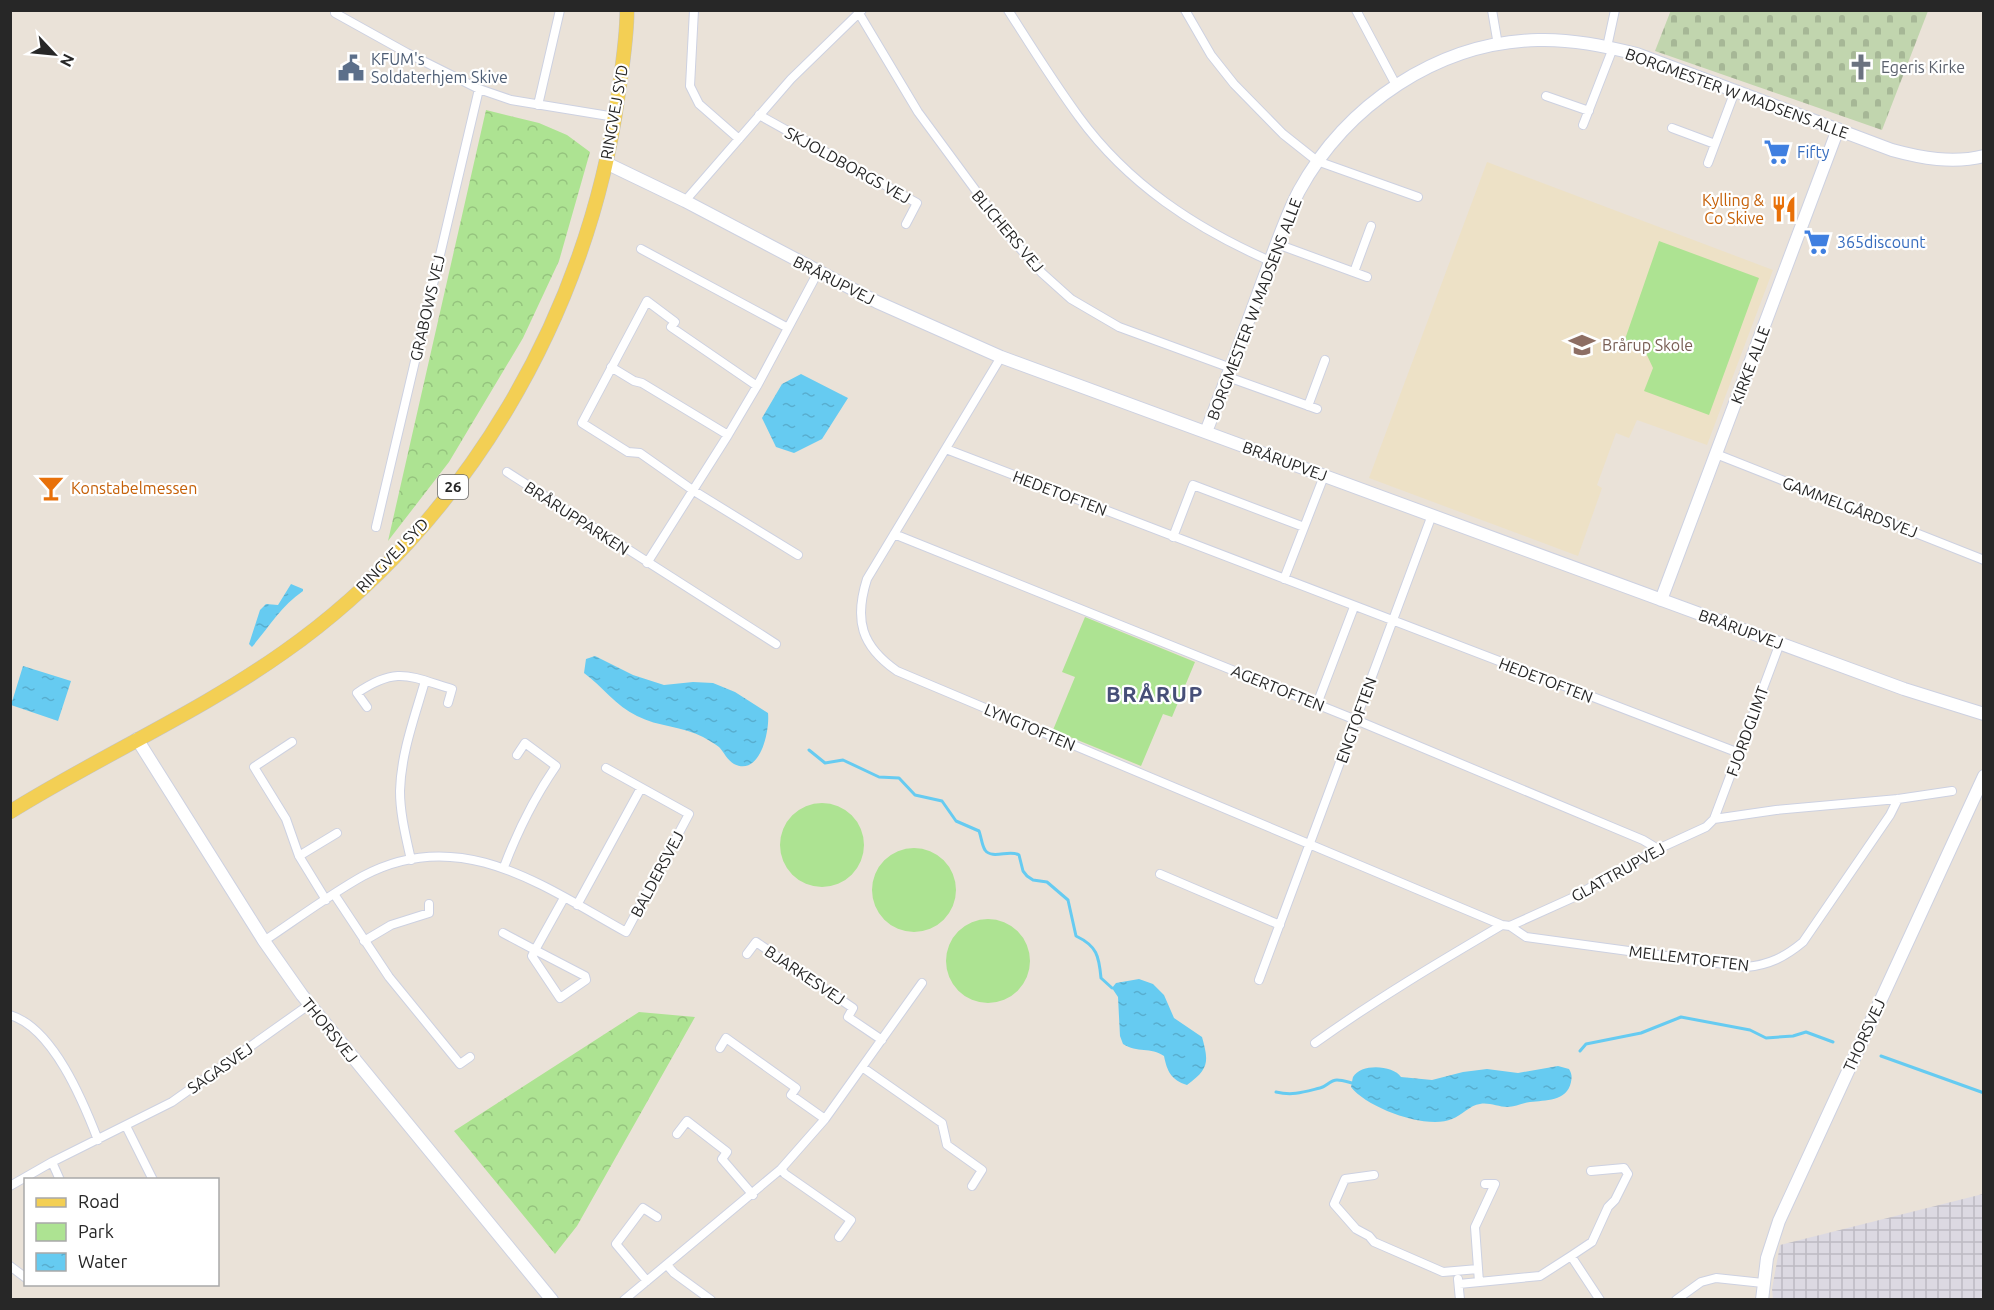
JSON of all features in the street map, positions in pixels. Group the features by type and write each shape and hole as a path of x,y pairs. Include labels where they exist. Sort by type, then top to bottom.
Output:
{"main road":[{"name":"RINGVEJ SYD","path":"10,812 137,739 218,696 295,644 367,583 437,508 486,442 516,393 539,352 578,262 606,163 615,117 624,54 627,10"}],"street":[{"path":"538,105 560,10"},
{"path":"694,10 690,86 699,104 739,140"},
{"path":"1008,10 1079,118 1108,152 1135,177 1195,223 1229,243 1270,261"},
{"path":"1185,10 1211,55 1252,105 1282,134 1317,161 1418,197"},
{"path":"1356,10 1396,86"},
{"path":"1492,10 1498,45"},
{"path":"1583,125 1610,48 1615,10"},
{"path":"685,201 790,79 859,11"},
{"name":"BLICHERS VEJ","path":"859,11 918,112 1010,237 1042,273 1071,299 1119,327 1313,408 1325,360"},
{"path":"335,13 479,89 511,100 615,117"},
{"name":"BORGMESTER W MADSENS ALLE","path":"1206,432 1290,209 1317,161 1344,127 1365,109 1396,86 1457,55 1498,45 1536,40 1570,41 1610,48 1637,54 1892,150 1920,158 1947,159 1983,156"},
{"name":"GRABOWS VEJ","path":"376,527 479,89"},
{"path":"1708,164 1736,92"},
{"path":"1546,96 1589,111"},
{"name":"SKJOLDBORGS VEJ","path":"759,115 917,203 906,224"},
{"path":"1672,128 1715,144"},
{"name":"KIRKE ALLE","path":"1661,600 1839,129"},
{"name":"BRÅRUPVEJ","path":"606,163 685,201 916,321 1001,357 1780,644 1904,689 1983,714"},
{"path":"1354,272 1371,226"},
{"path":"1277,244 1367,277"},
{"path":"641,249 788,328"},
{"name":"BRÅRUPPARKEN","path":"647,563 729,435 818,272"},
{"path":"757,386 671,327 675,322 647,301 582,423 628,452 640,453 694,491 798,555"},
{"name":"LYNGTOFTEN","path":"1001,357 867,579 861,597 860,615 863,632 880,660 908,676 1506,925"},
{"path":"611,367 729,435"},
{"name":"HEDETOFTEN","path":"946,449 1739,753"},
{"name":"GAMMELGÅRDSVEJ","path":"1716,454 1983,560"},
{"name":"BRÅRUPPARKEN","path":"507,472 776,644"},
{"path":"1284,579 1324,476"},
{"path":"1173,537 1193,485 1304,527"},
{"name":"ENGTOFTEN","path":"1259,980 1432,515"},
{"name":"AGERTOFTEN","path":"894,534 1356,720 1642,840 1658,849"},
{"path":"1317,704 1354,607"},
{"name":"FJORDGLIMT","path":"1714,819 1780,644"},
{"path":"367,707 357,693 375,681 399,675 452,689 448,703"},
{"path":"411,860 402,818 400,790 407,741 425,681"},
{"name":"THORSVEJ","path":"137,739 264,940 310,1004 552,1299"},
{"path":"292,742 254,767 286,819 298,856 326,900"},
{"path":"504,867 534,798 556,766 525,743 517,755"},
{"name":"BALDERSVEJ","path":"264,940 364,876 411,860 437,857 460,857 504,867 626,932 689,814 606,768"},
{"name":"THORSVEJ","path":"1762,1299 1767,1258 1779,1221 1983,776"},
{"path":"577,905 642,788"},
{"name":"GLATTRUPVEJ","path":"1315,1043 1411,979 1506,925 1572,898 1658,849 1706,827 1714,819 1952,791"},
{"name":"MELLEMTOFTEN","path":"1506,925 1526,937 1746,967 1761,966 1790,953 1803,942 1890,815 1898,799"},
{"path":"298,856 337,832"},
{"path":"1160,874 1280,926"},
{"path":"334,894 389,977 460,1064 470,1057"},
{"path":"504,933 535,950 585,976 586,980 560,998 532,956 535,950 564,898"},
{"path":"364,941 391,925 429,913 429,904"},
{"name":"BJARKESVEJ","path":"747,954 756,942 853,1008 848,1017 882,1040"},
{"path":"624,1299 753,1195 781,1169 825,1119 922,983"},
{"name":"SAGASVEJ","path":"10,1186 52,1162 172,1102 310,1004"},
{"path":"10,1015 41,1034 78,1090 98,1140"},
{"path":"720,1048 726,1038 796,1089 791,1095 825,1119"},
{"path":"862,1067 942,1123 947,1144 982,1170 972,1186"},
{"path":"677,1134 687,1121 727,1152 722,1159 753,1195"},
{"path":"126,1126 152,1178"},
{"path":"52,1162 60,1178"},
{"path":"1459,1284 1540,1276 1592,1242 1608,1207 1615,1200 1628,1174 1624,1168 1591,1171"},
{"path":"781,1169 851,1220 839,1237"},
{"path":"1374,1175 1345,1179 1334,1204 1356,1229 1369,1236 1374,1242 1443,1272 1478,1269"},
{"path":"1479,1282 1475,1227 1495,1184 1485,1184"},
{"path":"647,1281 616,1244 643,1208 657,1217"},
{"path":"1571,1256 1600,1299"},
{"path":"666,1265 674,1274 711,1299"},
{"path":"10,1266 24,1276"},
{"path":"1457,1271 1460,1299"},
{"path":"1676,1299 1701,1282 1716,1278 1763,1283"}],"shaded area":[{"name":"Brårup Skole","path":"1487,162 1773,270 1707,445 1637,420 1629,438 1616,433 1597,485 1602,488 1578,556 1369,478"},
{"path":"1983,1194 1983,1299 1773,1299 1772,1289 1780,1245"}],"green space":[{"path":"1671,10 1928,11 1882,130 1655,51"},
{"path":"486,110 539,123 567,135 590,152 559,261 523,338 449,462 388,541"},
{"path":"1659,241 1759,278 1709,415 1644,391 1653,368 1646,353 1623,345"},
{"path":"1085,617 1195,662 1172,717 1163,714 1141,766 1053,730 1075,677 1062,672"},
{"path":"822,803 838,806 852,815 861,829 864,845 861,861 852,875 838,884 822,887 806,884 792,875 783,861 780,845 783,829 792,815 806,806"},
{"path":"914,848 930,851 944,860 953,874 956,890 953,906 944,920 930,929 914,932 898,929 884,920 875,906 872,890 875,874 884,860 898,851"},
{"path":"988,919 1004,922 1018,931 1027,945 1030,961 1027,977 1018,991 1004,1000 988,1003 972,1000 958,991 949,977 946,961 949,945 958,931 972,922"},
{"path":"639,1012 695,1017 577,1226 555,1254 454,1131"}],"water":[{"path":"801,374 848,398 822,439 794,453 776,447 762,418 782,384"},
{"path":"291,584 303,591 282,610 252,647 249,644 260,610 266,604 278,605"},
{"path":"595,656 633,675 664,685 693,682 713,683 735,692 768,713 762,750 751,764 743,766 734,764 719,747 695,733 645,720 629,712 584,673 586,659"},
{"path":"23,666 71,681 58,721 11,705"},
{"path":"1139,979 1153,984 1164,995 1174,1018 1202,1037 1206,1053 1205,1064 1200,1074 1187,1085 1171,1074 1164,1056 1123,1044 1120,1036 1118,997 1112,988 1116,983"},
{"path":"1558,1066 1569,1069 1572,1075 1569,1089 1560,1097 1510,1107 1480,1104 1455,1118 1441,1122 1428,1122 1398,1115 1370,1102 1351,1087 1353,1077 1357,1072 1377,1067 1391,1070 1401,1077 1432,1080 1487,1069 1518,1073"}],"waterway":[{"path":"809,750 825,763 843,760 879,777 899,778 915,795 942,801 956,821 979,831 984,848 988,853 1019,855 1023,871 1027,876 1033,880 1047,882 1068,900 1076,936 1096,952 1101,978 1112,988"},
{"path":"1580,1051 1586,1044 1641,1033 1681,1017 1750,1030 1766,1038 1793,1036 1806,1032 1833,1042"},
{"path":"1881,1056 1984,1093"},
{"path":"1276,1092 1288,1094 1304,1092 1337,1080 1352,1083"}],"place":[{"name":"Egeris Kirke","path":"1861,67"},
{"name":"KFUM's Soldaterhjem Skive","path":"351,68"},
{"name":"Fifty","path":"1777,152"},
{"name":"Kylling & Co Skive","path":"1784,209"},
{"name":"365discount","path":"1817,242"},
{"name":"Brårup Skole","path":"1582,345"},
{"name":"Konstabelmessen","path":"51,488"}],"district":[{"name":"BRÅRUP","path":"1155,694"}]}
